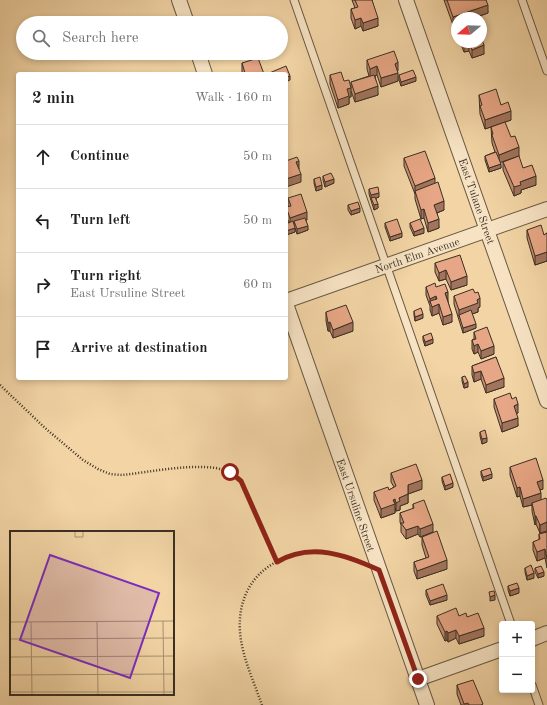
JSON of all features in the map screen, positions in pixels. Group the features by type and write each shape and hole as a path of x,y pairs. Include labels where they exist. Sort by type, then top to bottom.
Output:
{"street":[{"path":"179,0 185,16"},
{"name":"East Tulane Street","path":"406,0 547,402"},
{"path":"200,60 204,72"},
{"name":"North Elm Avenue","path":"288,300 547,209"},
{"name":"East Ursuline Street","path":"288,310 427,705"},
{"path":"535,638 547,634"},
{"path":"418,679 499,650"}],"lane":[{"path":"294,0 510,621"},
{"path":"522,0 547,71"},
{"path":"535,693 539,705"}],"path":[{"path":"0,385 45,428 83,460 110,474 122,475 196,468 217,468 230,472 241,481 277,562"},
{"path":"262,705 244,653 240,633 240,613 250,584 264,570 287,556 321,551 340,554 379,570"}],"building":[{"path":"355,0 372,0 378,18 363,23 361,18 355,20 351,9 358,7"},
{"path":"447,0 486,0 488,5 468,12 451,12"},
{"path":"394,51 398,62 395,64 398,73 381,78 377,66 370,69 367,60"},
{"path":"252,60 259,60 263,72 245,72 242,63"},
{"path":"286,66 290,76 288,76 288,72 272,72"},
{"path":"413,70 416,77 401,82 399,75"},
{"path":"341,72 344,81 349,80 351,88 347,89 349,96 338,100 330,75"},
{"path":"374,75 378,86 355,94 351,82"},
{"path":"496,89 501,105 508,102 511,111 485,120 480,106 482,105 479,95"},
{"path":"505,122 511,137 515,136 519,147 499,155 492,135 491,127"},
{"path":"425,151 435,178 415,186 404,158"},
{"path":"496,152 501,164 489,168 485,156"},
{"path":"519,156 523,168 532,165 536,176 520,182 521,185 514,187 503,162"},
{"path":"297,157 299,161 296,162 301,174 288,178 288,160"},
{"path":"331,173 334,179 325,182 323,176"},
{"path":"320,177 322,185 316,187 314,179"},
{"path":"438,182 444,201 434,205 439,219 428,223 424,209 421,210 415,191"},
{"path":"378,187 379,193 371,195 369,189"},
{"path":"301,194 307,212 290,218 288,207 291,206 288,198"},
{"path":"375,197 378,204 374,205 371,198"},
{"path":"358,202 360,208 351,211 348,205"},
{"path":"305,218 308,226 297,229 294,221"},
{"path":"397,219 402,233 390,237 385,223"},
{"path":"420,219 424,228 414,232 410,223"},
{"path":"293,221 295,228 288,230 288,223"},
{"path":"541,225 544,235 547,233 547,252 535,256 527,230"},
{"path":"460,255 467,276 451,282 446,270 439,273 435,263"},
{"path":"435,283 436,287 445,284 448,292 445,293 452,314 443,317 439,304 432,307 430,301 437,299 436,296 430,299 426,287"},
{"path":"473,289 475,293 478,292 480,298 477,300 478,303 459,310 454,296"},
{"path":"346,305 353,322 333,330 330,322 328,323 326,312"},
{"path":"421,308 423,314 415,317 414,311"},
{"path":"471,310 476,324 463,328 459,315"},
{"path":"487,327 494,346 481,351 478,344 474,346 472,340 476,339 474,332"},
{"path":"431,333 433,339 425,342 423,336"},
{"path":"496,357 504,378 486,385 481,371 474,373 472,366"},
{"path":"465,376 468,382 464,384 462,377"},
{"path":"510,393 512,399 516,397 518,404 514,406 518,418 502,423 494,399"},
{"path":"485,430 487,438 482,439 480,432"},
{"path":"536,458 543,480 537,482 541,493 523,499 520,487 517,488 510,467"},
{"path":"416,464 422,480 408,485 408,494 399,498 400,501 396,503 395,499 393,500 395,504 381,509 374,492 388,487 389,490 396,486 391,473"},
{"path":"490,468 492,474 483,477 481,471"},
{"path":"450,474 453,483 445,486 442,477"},
{"path":"546,498 547,522 540,525 535,516 532,503"},
{"path":"424,500 433,524 420,529 418,526 406,530 401,523 404,523 400,513 414,508 413,504"},
{"path":"437,531 447,560 417,571 414,562 429,557 422,537"},
{"path":"547,532 547,559 545,549 537,552 533,542 540,539 539,534"},
{"path":"531,565 534,573 527,576 525,568"},
{"path":"541,566 544,572 538,574 535,568"},
{"path":"517,583 519,588 510,591 508,586"},
{"path":"443,584 447,595 430,601 426,590"},
{"path":"494,591 495,595 490,597 489,592"},
{"path":"456,608 459,616 466,613 467,617 478,613 484,628 459,636 456,630 448,633 447,631 445,632 437,616"},
{"path":"473,680 483,704 481,705 469,705 468,703 464,704 457,685"}],"route":[{"path":"230,472 241,481 277,562 287,556 304,552 321,551 340,554 379,570 418,679"}]}
